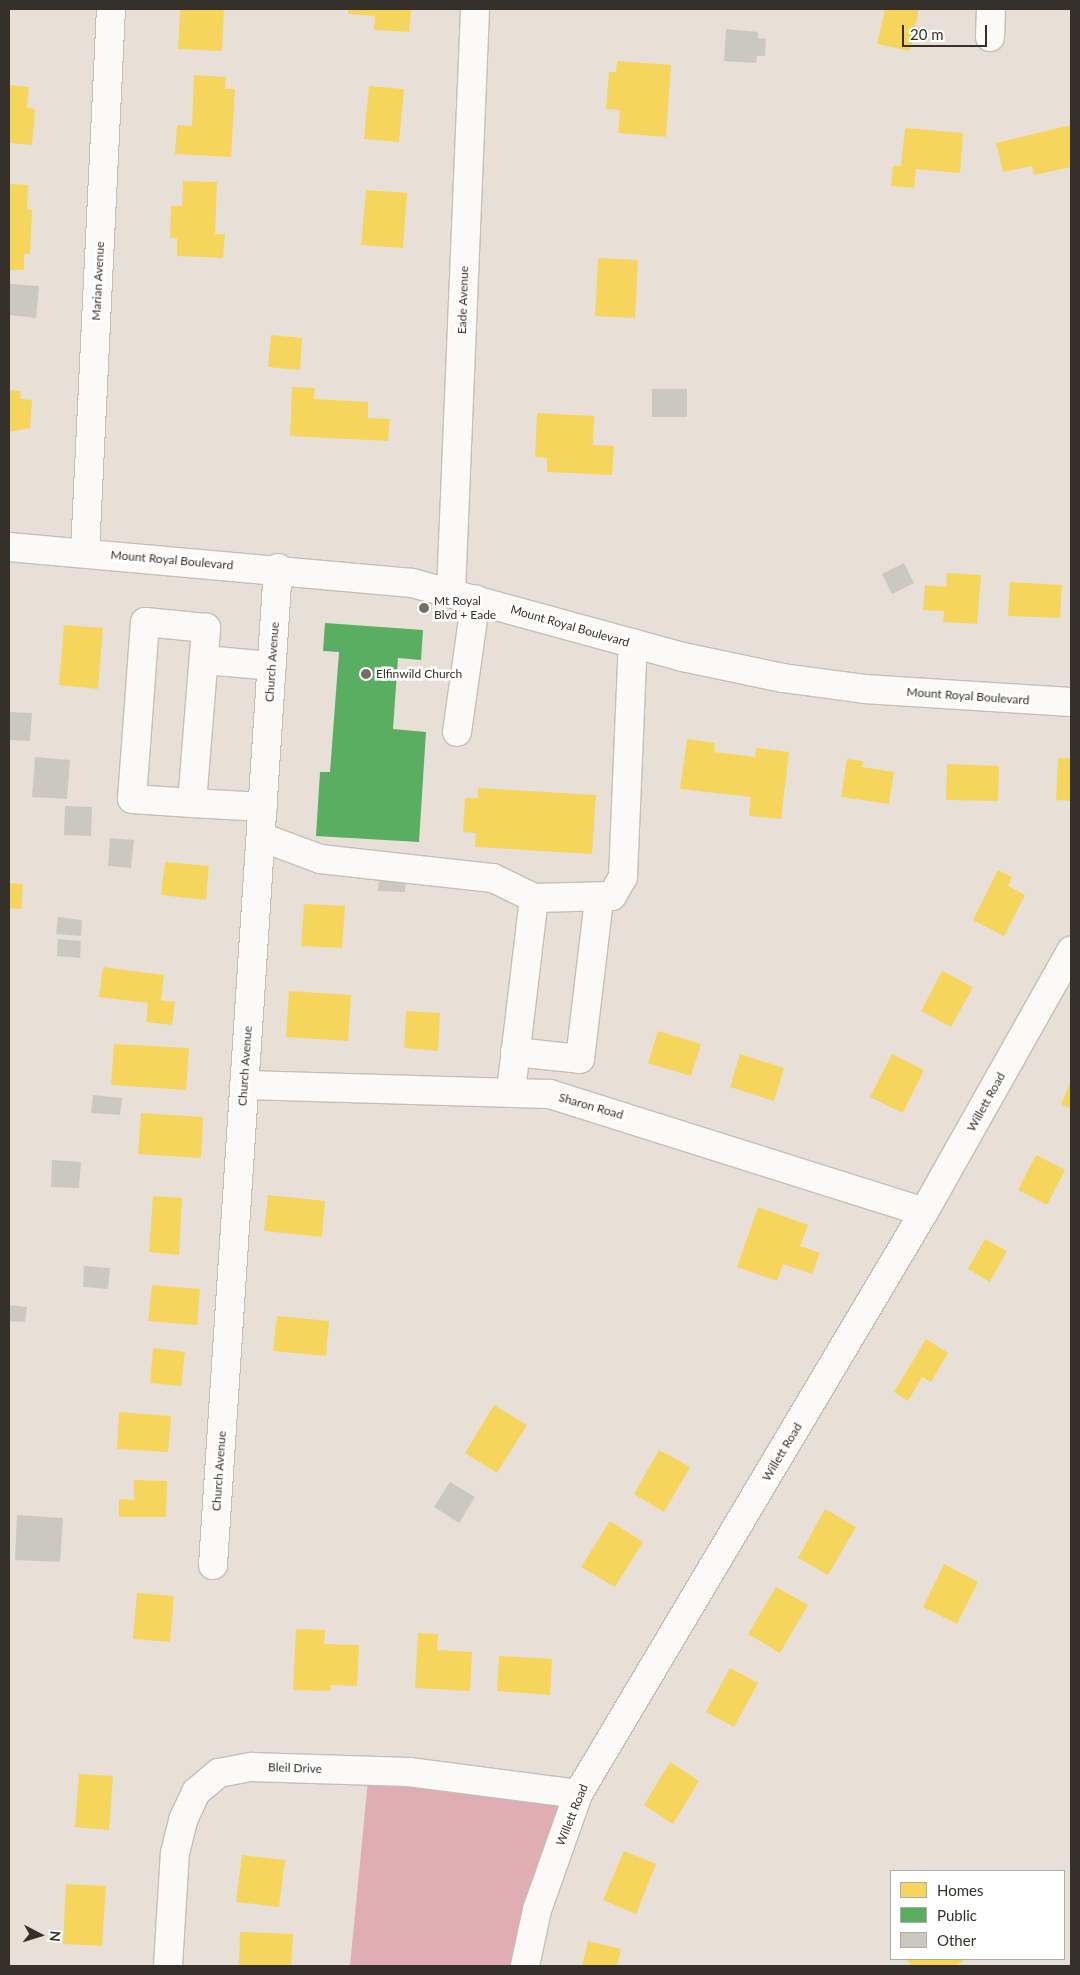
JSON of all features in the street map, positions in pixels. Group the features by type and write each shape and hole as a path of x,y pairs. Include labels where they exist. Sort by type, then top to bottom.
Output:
{"street":[{"name":"Marian Avenue","path":"85,552 111,9"},
{"name":"Eade Avenue","path":"457,732 463,596 475,9"},
{"path":"990,37 991,9"},
{"name":"Mount Royal Boulevard","path":"9,547 278,568 463,596 633,643 792,680 874,690 1071,702"},
{"name":"Church Avenue","path":"213,1565 278,568"},
{"path":"192,804 206,628 146,622 132,799 192,804 263,807"},
{"path":"261,837 320,859 494,878 534,898 599,900 612,896 623,877 633,643"},
{"path":"204,660 272,666"},
{"path":"511,1091 534,898"},
{"path":"515,1052 580,1059 599,900"},
{"name":"Willett Road","path":"525,1966 537,1910 578,1794 924,1212 1071,951"},
{"name":"Sharon Road","path":"244,1086 388,1093 511,1091 550,1094 924,1212"},
{"name":"Bleil Drive","path":"168,1966 175,1853 183,1820 196,1792 219,1773 251,1767 409,1772 578,1794"}],"shaded area":[{"path":"369,1770 578,1794 525,1966 350,1966"}],"building: Homes":[{"path":"180,9 224,9 222,51 178,49"},
{"path":"348,9 411,9 409,32 374,30 375,16 348,14"},
{"path":"885,9 919,9 910,51 877,44"},
{"path":"617,61 671,65 666,137 618,133 620,110 606,109 609,72 616,72"},
{"path":"194,75 226,77 225,89 235,89 231,157 175,154 177,125 192,126"},
{"path":"9,85 29,87 27,108 35,109 32,145 9,143"},
{"path":"369,86 404,89 399,142 364,139"},
{"path":"1071,125 1071,167 1034,175 1032,166 1003,172 996,143"},
{"path":"905,128 963,133 960,173 916,169 914,188 891,186 893,166 901,166"},
{"path":"183,181 217,182 215,234 225,234 223,258 177,256 177,238 170,238 171,206 182,206"},
{"path":"9,184 28,185 27,209 32,210 30,254 24,254 24,270 9,270"},
{"path":"366,190 407,193 403,248 361,245"},
{"path":"598,258 638,260 635,318 595,316"},
{"path":"271,335 302,338 300,370 268,367"},
{"path":"292,387 315,388 314,399 368,402 368,418 390,419 388,441 290,436"},
{"path":"9,390 21,391 20,399 32,400 30,428 9,432"},
{"path":"537,413 594,416 593,445 614,446 612,475 547,472 547,458 535,457"},
{"path":"947,573 981,575 977,624 943,622 944,611 923,610 925,585 946,587"},
{"path":"1010,582 1062,585 1060,618 1008,616"},
{"path":"64,625 103,628 98,689 59,685"},
{"path":"687,739 715,743 714,752 755,757 756,748 789,752 781,819 749,816 751,797 680,789"},
{"path":"1058,758 1071,758 1071,801 1056,800"},
{"path":"847,759 863,761 862,767 894,772 889,804 841,797"},
{"path":"947,764 999,766 998,801 946,800"},
{"path":"478,788 596,795 592,854 475,847 476,833 463,832 465,798 478,798"},
{"path":"165,862 209,866 206,900 161,895"},
{"path":"998,870 1012,877 1008,886 1025,895 1004,936 973,920"},
{"path":"9,883 23,884 21,909 9,908"},
{"path":"304,904 345,906 342,948 301,946"},
{"path":"103,967 164,975 161,1000 175,1002 172,1025 146,1022 148,1003 99,997"},
{"path":"942,971 973,987 951,1027 921,1011"},
{"path":"289,991 351,995 348,1041 286,1037"},
{"path":"406,1011 440,1013 438,1051 404,1048"},
{"path":"658,1031 701,1044 691,1076 648,1063"},
{"path":"114,1044 189,1048 186,1090 111,1085"},
{"path":"740,1054 784,1068 774,1101 730,1087"},
{"path":"892,1054 924,1070 903,1113 870,1097"},
{"path":"1071,1081 1071,1109 1061,1104"},
{"path":"141,1113 203,1117 201,1158 138,1154"},
{"path":"1036,1155 1065,1170 1047,1205 1018,1190"},
{"path":"268,1195 325,1201 322,1237 264,1231"},
{"path":"153,1196 182,1198 179,1255 149,1252"},
{"path":"758,1207 808,1225 800,1246 820,1253 812,1274 783,1264 777,1281 737,1267"},
{"path":"985,1239 1007,1251 990,1282 968,1269"},
{"path":"152,1285 200,1289 197,1325 148,1321"},
{"path":"277,1316 329,1321 326,1356 273,1351"},
{"path":"926,1339 948,1353 931,1382 922,1377 908,1401 894,1392"},
{"path":"153,1348 185,1352 181,1386 150,1383"},
{"path":"494,1405 527,1425 497,1473 465,1453"},
{"path":"119,1412 171,1416 168,1452 117,1449"},
{"path":"659,1450 690,1467 664,1512 634,1494"},
{"path":"134,1480 167,1481 166,1517 119,1517 119,1499 134,1500"},
{"path":"825,1509 856,1527 828,1575 798,1558"},
{"path":"610,1521 643,1542 615,1587 581,1567"},
{"path":"944,1564 978,1582 957,1624 923,1607"},
{"path":"776,1587 808,1605 780,1653 748,1634"},
{"path":"137,1593 174,1596 170,1642 133,1639"},
{"path":"296,1629 325,1630 324,1644 359,1645 357,1686 331,1685 330,1691 293,1690"},
{"path":"418,1633 438,1634 437,1650 472,1652 470,1691 415,1688"},
{"path":"499,1656 552,1659 550,1695 497,1691"},
{"path":"730,1668 758,1683 734,1727 706,1712"},
{"path":"670,1762 699,1781 673,1824 644,1805"},
{"path":"79,1774 113,1776 109,1830 75,1827"},
{"path":"624,1851 656,1864 636,1914 603,1900"},
{"path":"242,1855 285,1860 279,1907 236,1902"},
{"path":"66,1884 106,1886 102,1946 63,1944"},
{"path":"240,1932 293,1934 291,1966 239,1966"},
{"path":"588,1941 621,1949 617,1966 582,1966"},
{"path":"907,1960 965,1960 956,1966 912,1966"}],"building: Public":[{"path":"325,623 423,630 421,660 398,658 393,729 426,732 419,842 316,836 320,772 330,772 339,652 323,651"}],"building: Other":[{"path":"726,29 758,32 758,38 766,39 765,56 757,56 756,63 724,61"},
{"path":"10,284 39,286 36,318 9,315"},
{"path":"652,389 687,389 687,417 652,417"},
{"path":"904,563 914,583 892,594 882,574"},
{"path":"9,712 32,713 30,741 9,740"},
{"path":"35,757 70,760 67,799 32,797"},
{"path":"65,806 92,807 91,836 64,835"},
{"path":"110,838 134,840 131,868 108,866"},
{"path":"379,876 406,878 405,892 378,891"},
{"path":"58,917 82,920 81,936 56,934"},
{"path":"58,939 81,941 80,958 57,956"},
{"path":"93,1095 122,1098 120,1115 91,1113"},
{"path":"52,1160 81,1162 79,1188 51,1187"},
{"path":"84,1266 110,1268 108,1289 83,1287"},
{"path":"9,1305 27,1307 25,1322 9,1321"},
{"path":"450,1482 475,1497 459,1523 434,1507"},
{"path":"17,1515 63,1518 60,1562 15,1560"}],"place":[{"name":"Mt Royal Blvd + Eade","path":"424,608"},
{"name":"Elfinwild Church","path":"366,674"}]}
